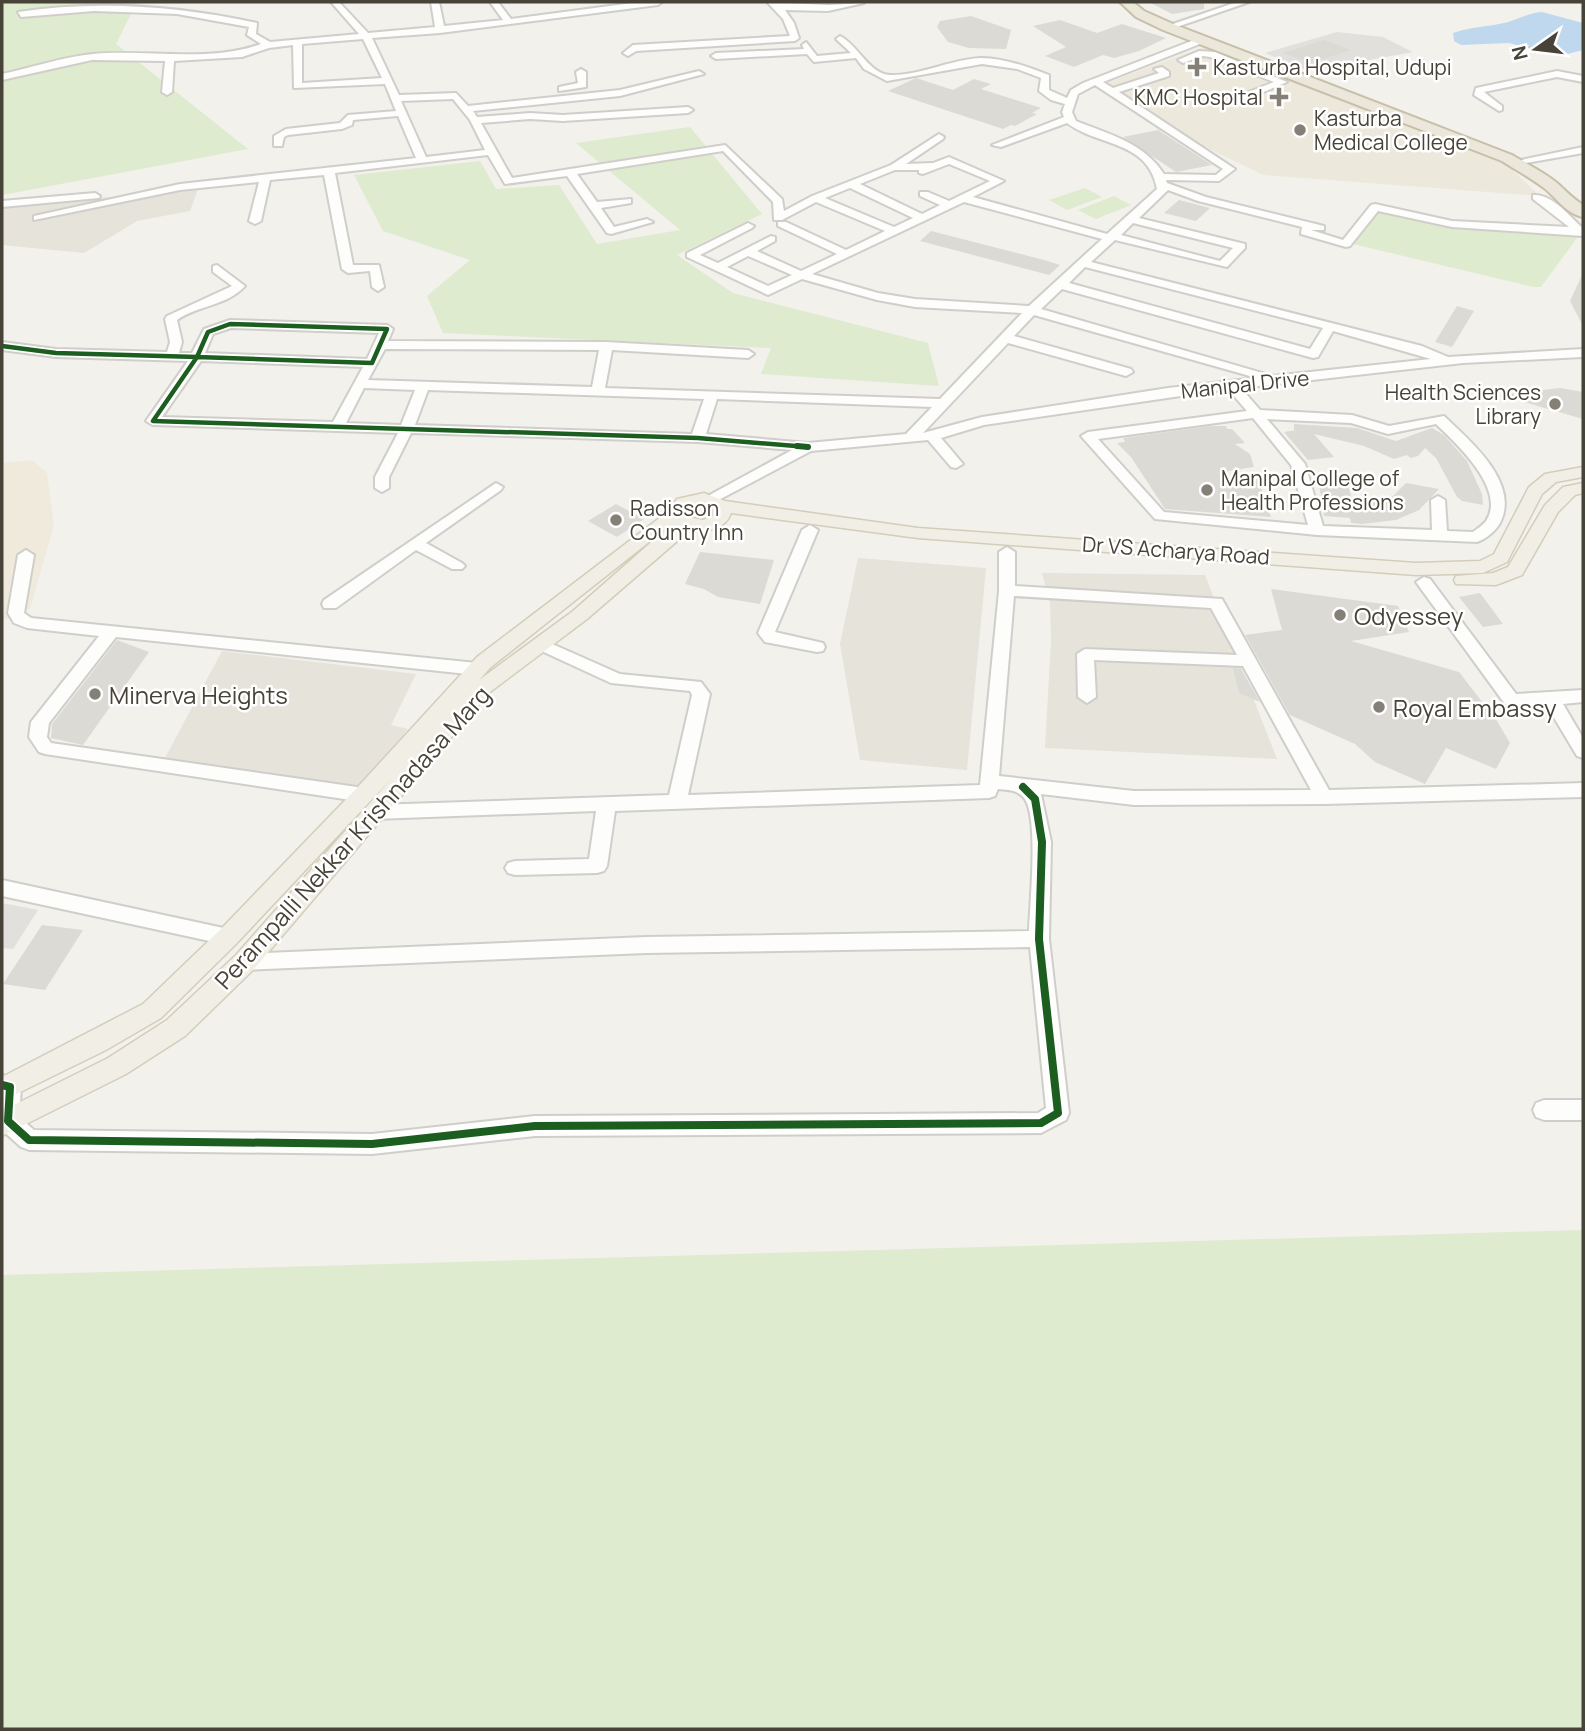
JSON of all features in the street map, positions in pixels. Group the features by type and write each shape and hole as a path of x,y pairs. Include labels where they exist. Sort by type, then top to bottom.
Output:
{"highway":[{"path":"1126,2 1140,14 1526,160 1565,188 1575,201"},
{"path":"1134,2 1171,26 1202,40 1507,158 1575,201"}],"main road":[{"name":"Dr VS Acharya Road","path":"717,508 810,530 913,544 1007,552 1416,569 1483,567 1501,558 1535,491 1541,485 1551,478 1583,472"},
{"name":"Dr VS Acharya Road","path":"717,508 918,533 1303,564 1424,582 1496,579 1515,571 1550,509 1569,491 1583,488"},
{"path":"689,500 717,508 700,526 681,518 682,503 689,500"},
{"name":"Perampalli Nekkar Krishnadasa Marg","path":"5,1088 152,1011 369,803 482,687 580,615 681,518"},
{"name":"Perampalli Nekkar Krishnadasa Marg","path":"5,1123 117,1066 176,1028 245,962 477,669 681,518"}],"street":[{"path":"335,2 367,37 422,160"},
{"path":"435,2 440,30"},
{"path":"494,2 508,22"},
{"path":"590,2 598,10"},
{"path":"2,77 92,57 170,58 242,54 268,45 440,30 508,22 550,12 598,10 657,2"},
{"path":"775,5 828,8 860,3"},
{"path":"1171,26 1235,3"},
{"path":"21,14 94,5 177,11 254,25 251,36 268,45"},
{"path":"628,53 633,48 795,38 795,29 775,5"},
{"path":"840,38 859,55 866,67 887,78 982,61 1019,67 1046,77 1044,91 1054,98 1069,102"},
{"path":"910,438 1032,310 1163,190 1162,181 1151,161 1140,153 1072,124 1069,119 1069,102 1074,92 1202,40"},
{"path":"298,43 297,86 388,81"},
{"path":"705,56 808,48 814,59 859,55"},
{"path":"974,51 982,54 982,61"},
{"path":"1159,69 1206,53 1282,82 1244,97"},
{"path":"167,92 170,58"},
{"path":"1112,91 1166,74 1143,64"},
{"path":"508,93 578,88 583,85 581,72"},
{"path":"465,109 620,93 699,74"},
{"path":"1499,108 1479,95 1479,90 1557,74 1583,79"},
{"path":"1096,81 1230,169 1219,178 1162,181"},
{"path":"456,96 475,120 509,182 725,148 778,201 778,218 816,198 894,167 939,136"},
{"path":"396,98 469,96"},
{"path":"475,120 530,116 563,118 688,110"},
{"path":"278,144 279,136 286,132 342,126 348,122 348,118 401,113"},
{"path":"997,145 1069,119"},
{"path":"1526,160 1583,150"},
{"path":"2,204 166,190 491,152"},
{"path":"748,226 691,255 768,290 999,181 949,160 928,168 894,167"},
{"path":"329,171 348,269 375,267 378,287"},
{"path":"570,172 611,231 647,222"},
{"path":"255,221 267,177"},
{"path":"1162,181 1202,199 1353,236 1375,207 1452,224 1581,232"},
{"path":"180,200 208,184"},
{"path":"850,184 922,218"},
{"path":"38,218 166,190"},
{"path":"924,194 949,205"},
{"path":"1575,201 1537,197 1548,203 1581,232"},
{"path":"816,198 894,232"},
{"path":"963,198 1223,265 1241,247 1130,219"},
{"path":"594,206 627,201"},
{"path":"782,224 846,254"},
{"path":"718,267 771,239"},
{"path":"748,251 801,275 877,296 915,303 1032,310 1278,380"},
{"path":"1082,263 1417,349 1447,361"},
{"path":"172,356 176,342 171,319 191,306 231,293 239,286 216,269"},
{"path":"1059,284 1367,370"},
{"path":"338,426 387,329 230,324 208,332 197,357 153,421 698,439 808,447"},
{"path":"1324,357 1330,326"},
{"path":"1006,338 1126,372"},
{"path":"2,345 56,353 372,363"},
{"path":"380,345 606,346 748,354"},
{"path":"598,391 606,346"},
{"name":"Manipal Drive","path":"808,447 932,436 982,421 1232,385 1447,361 1583,353"},
{"path":"359,384 945,403"},
{"path":"1232,385 1298,464 1317,530"},
{"path":"383,488 382,477 407,428 423,386"},
{"path":"698,439 712,395"},
{"path":"1255,414 1352,419 1388,430 1439,419 1485,467 1496,488 1499,511 1487,532 1477,537 1317,530 1160,516 1088,436 1255,414"},
{"path":"932,436 956,464"},
{"path":"717,508 752,477 808,447"},
{"path":"330,604 496,487"},
{"path":"1438,500 1440,536"},
{"path":"810,530 766,633 771,638 817,647"},
{"path":"416,544 457,566"},
{"path":"112,631 40,722 38,737 45,748 369,803 607,803 989,790 1007,591 1007,552"},
{"path":"26,555 16,613 27,623 477,669"},
{"path":"1424,582 1511,699 1552,700 1583,696"},
{"path":"1007,591 1216,603 1324,797"},
{"path":"541,644 617,679 695,686 701,694 677,801"},
{"path":"1087,697 1085,654 1249,661"},
{"path":"1552,700 1583,752"},
{"path":"990,782 1134,798 1324,797 1583,790"},
{"path":"5,1088 5,1123 30,1140 372,1144 535,1126 1041,1123 1058,1113 1039,939 1042,842 1035,799 1023,787"},
{"path":"515,869 597,866 607,803"},
{"path":"2,888 228,937"},
{"path":"245,962 646,945 1039,939"},
{"path":"1545,1110 1583,1110"}],"shaded area":[{"path":"1337,32 1383,37 1413,52 1308,71 1265,53"},
{"name":"Kasturba Medical College","path":"1206,46 1503,161 1540,196 1263,175 1191,140 1106,83"},
{"path":"198,189 190,211 137,221 84,253 2,245 2,207"},
{"path":"32,460 47,473 54,525 30,609 2,621 2,463"},
{"path":"858,558 986,568 967,770 860,760 840,644"},
{"path":"1042,573 1205,575 1277,759 1045,748 1051,641 1050,603"},
{"path":"222,651 416,674 391,725 408,729 361,788 165,758"},
{"path":"2,903 38,910 13,949 2,948"}],"green space":[{"path":"2,2 137,2 116,44 248,149 2,195"},
{"path":"690,127 762,214 677,255 733,293 928,343 939,386 761,374 771,348 443,333 427,296 470,260 383,231 354,175 480,161 496,189 559,185 597,244 680,230 576,143"},
{"path":"1085,188 1102,197 1067,210 1049,200"},
{"path":"1114,196 1131,205 1096,219 1078,210"},
{"path":"1376,208 1451,224 1582,231 1541,287 1533,287 1349,243"},
{"path":"1583,1230 1583,1729 2,1729 2,1275"}],"water":[{"path":"1542,12 1583,23 1583,50 1559,56 1509,43 1461,45 1454,41 1453,33"}],"building":[{"path":"1149,2 1204,2 1204,9 1172,14"},
{"path":"971,16 1011,30 1006,49 969,48 948,42 937,27 940,21"},
{"path":"1060,20 1097,33 1122,24 1166,38 1139,51 1114,58 1103,55 1074,67 1045,56 1066,47 1033,26"},
{"path":"1324,40 1351,50 1310,63 1283,53"},
{"path":"916,78 953,90 974,79 991,84 981,89 1041,108 1032,113 1037,114 1003,129 888,91"},
{"path":"1158,130 1212,165 1176,172 1123,137"},
{"path":"1179,200 1210,208 1196,221 1164,213"},
{"path":"931,231 1060,265 1049,275 920,241"},
{"path":"1583,273 1583,326 1570,301"},
{"path":"1457,306 1474,311 1452,347 1435,342"},
{"name":"Health Sciences Library","path":"1560,388 1583,392 1583,419 1500,395"},
{"path":"1294,424 1357,428 1396,441 1432,428 1444,435 1467,461 1482,494 1483,505 1462,501 1457,497 1436,458 1425,448 1418,456 1411,458 1407,455 1394,459 1364,446 1314,434 1334,457 1308,460 1284,432 1297,430 1294,430"},
{"path":"1226,426 1245,443 1235,444 1250,454 1254,467 1228,471 1228,476 1258,479 1271,517 1165,509 1131,457 1117,443 1125,442 1123,438"},
{"path":"1406,483 1439,489 1419,510 1396,520 1362,524 1351,523 1350,518 1324,516 1319,484 1349,487 1353,505 1391,498"},
{"name":"Radisson Country Inn","path":"616,504 644,519 617,537 588,521"},
{"path":"700,552 774,560 760,604 718,597 704,589 685,584"},
{"name":"Royal Embassy","path":"1271,589 1398,606 1409,632 1351,641 1459,672 1497,721 1510,743 1496,769 1446,748 1425,784 1375,762 1355,744 1290,715 1245,635 1282,630"},
{"path":"1480,593 1503,624 1483,627 1459,597"},
{"name":"Minerva Heights","path":"117,640 149,652 83,745 51,738 52,724"},
{"path":"1233,668 1241,669 1260,702 1239,693"},
{"path":"42,925 83,930 45,990 3,984"}],"cycle path":[{"path":"2,346 56,353 197,357 208,332 230,324 387,329 372,363 197,357 153,421 698,438 808,447"},
{"path":"2,1085 10,1087 8,1121 29,1140 372,1144 535,1126 1041,1123 1058,1113 1039,939 1042,842 1035,799 1023,787"}],"place":[{"name":"Kasturba Hospital, Udupi","path":"1197,67"},
{"name":"KMC Hospital","path":"1279,97"},
{"name":"Kasturba Medical College","path":"1300,130"},
{"name":"Health Sciences Library","path":"1555,404"},
{"name":"Manipal College of Health Professions","path":"1207,490"},
{"name":"Radisson Country Inn","path":"616,520"},
{"name":"Odyessey","path":"1340,615"},
{"name":"Minerva Heights","path":"95,694"},
{"name":"Royal Embassy","path":"1379,707"}]}
